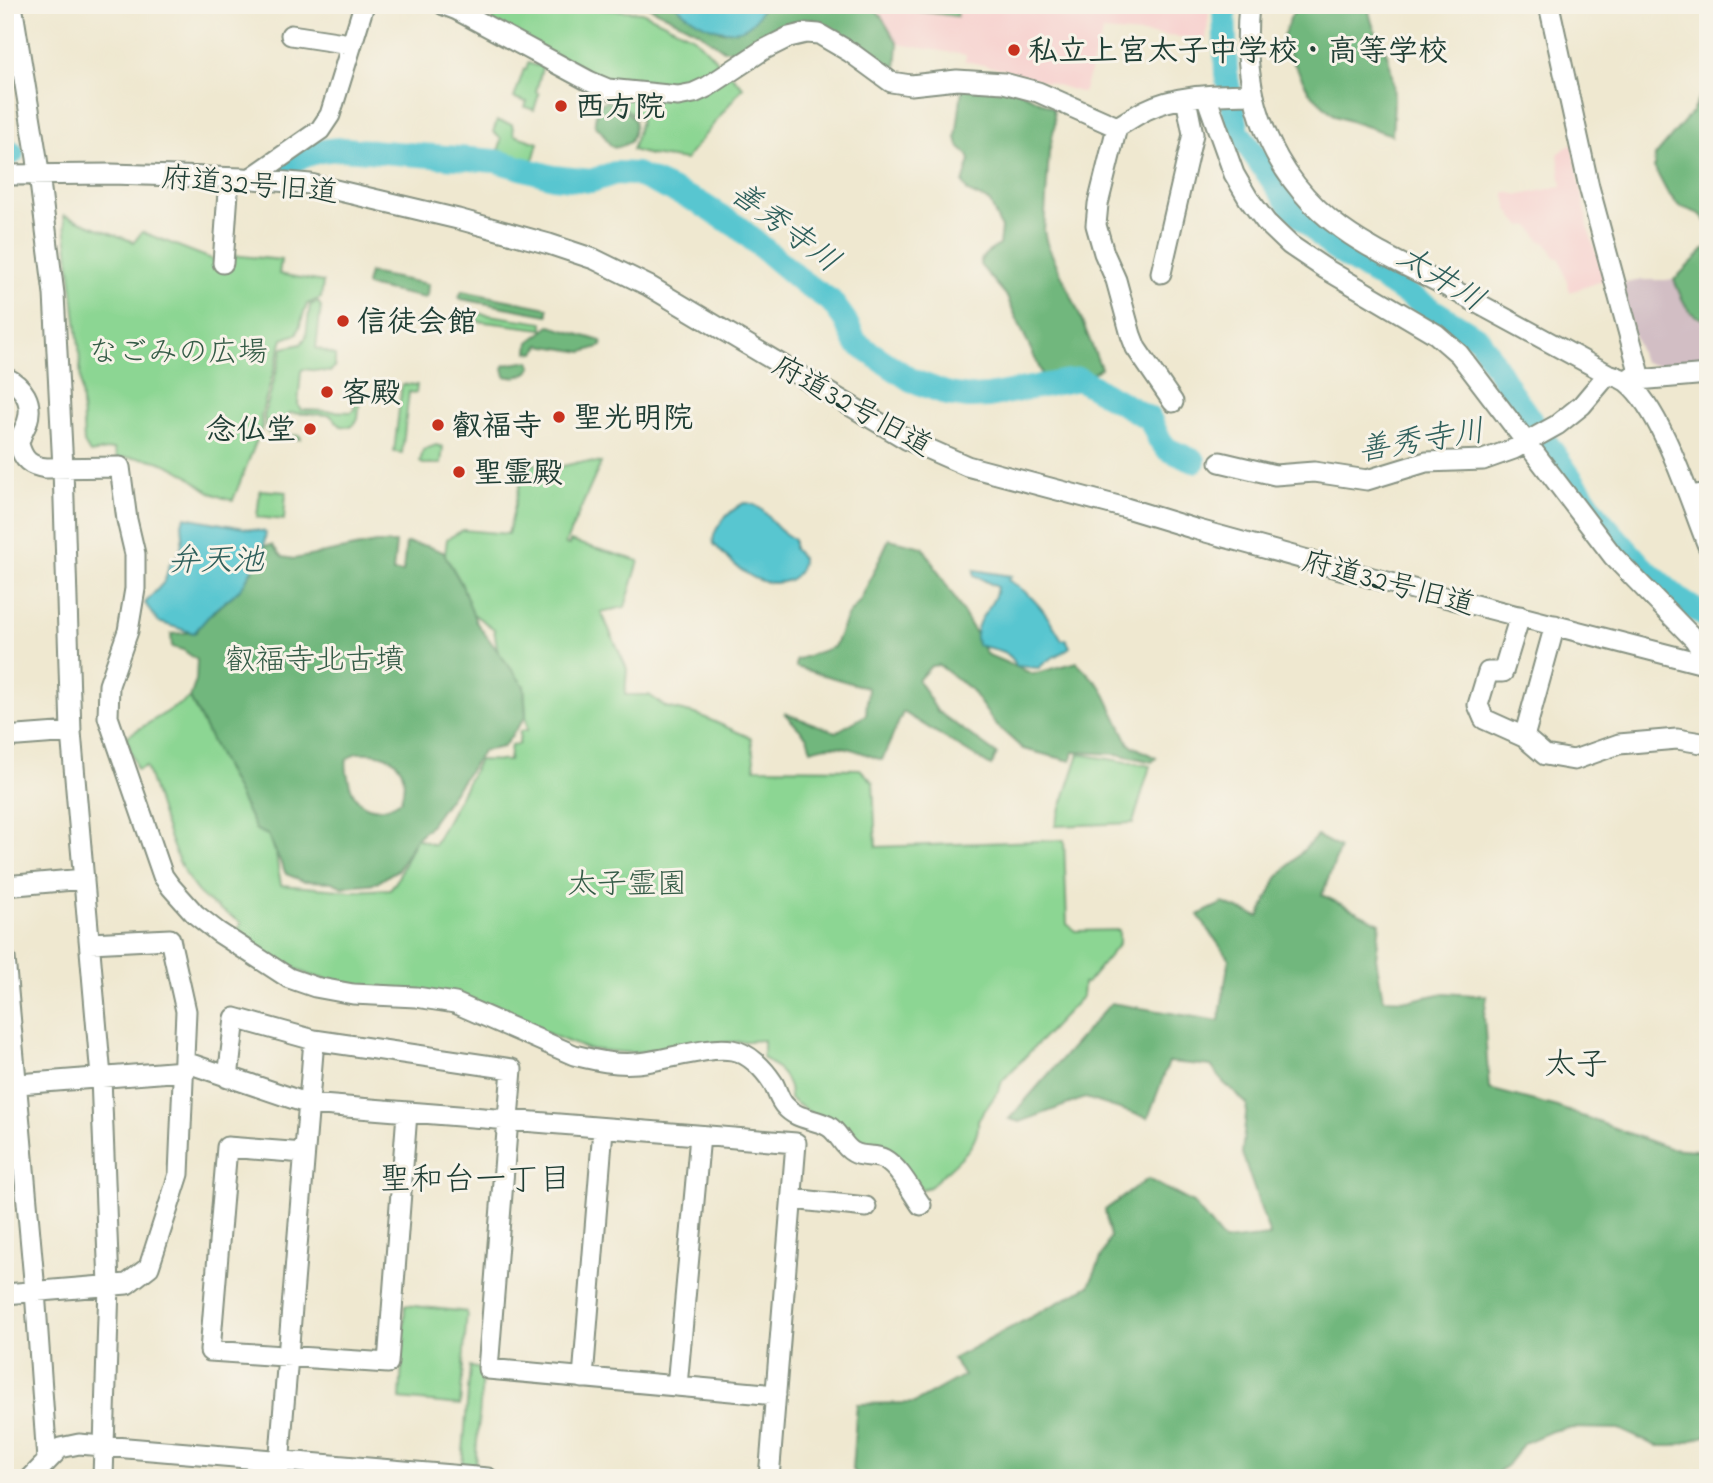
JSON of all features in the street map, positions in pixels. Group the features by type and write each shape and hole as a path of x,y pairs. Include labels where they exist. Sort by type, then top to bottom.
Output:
{"street":[{"path":"12,5 39,176 54,294 63,468 71,732 101,1077 109,1285 103,1478"},
{"path":"251,178 320,130 330,116 364,5"},
{"path":"1249,5 1249,94 1270,146 1285,173 1341,229 1608,374 1626,381 1708,374"},
{"path":"1549,5 1589,187 1639,371 1626,381"},
{"path":"453,7 608,89 678,96 694,93 763,50 789,37 806,33 819,34 850,52 891,82 911,85 957,80 1004,83 1038,92 1117,127"},
{"path":"291,35 350,44"},
{"path":"1173,402 1136,348 1096,225 1098,204 1117,127 1148,108 1200,97 1249,94"},
{"path":"1161,273 1200,97"},
{"path":"1200,97 1234,174 1266,222 1290,245 1443,340 1459,354 1613,556 1694,639 1706,665"},
{"name":"府道32号旧道","path":"5,175 111,174 251,178 310,184 458,219 594,259 649,286 916,444 967,466 1706,665"},
{"path":"223,263 229,178"},
{"path":"1220,462 1275,475 1314,472 1367,480 1426,462 1482,460 1514,449 1557,425 1582,405 1608,374"},
{"path":"5,377 18,384 27,398 28,417 19,444 27,462 36,467 121,467 127,520 135,554 135,589 128,631 109,685 108,717 163,876 181,901 195,914 248,953 289,978 314,987 353,994 416,997 455,1003 574,1055 622,1064 716,1051 740,1052 764,1071 785,1106 802,1118 826,1125 836,1132 852,1152 884,1159 921,1205"},
{"path":"1626,381 1650,409 1699,495 1708,546"},
{"path":"1520,616 1503,672 1488,672 1478,705 1485,719 1524,737 1545,755 1574,760 1619,744 1677,739 1708,744"},
{"path":"1524,737 1555,625"},
{"path":"5,737 71,732"},
{"path":"5,886 84,879"},
{"path":"5,1294 127,1284 149,1268 179,1174 186,1011 170,939 90,943"},
{"path":"5,958 11,1085 35,1291 47,1460"},
{"path":"228,1078 234,1018 314,1040 512,1069 488,1369 776,1395"},
{"path":"278,1470 314,1040"},
{"path":"11,1085 184,1066 309,1104 407,1114 796,1143"},
{"path":"304,1153 227,1147 210,1351 388,1363 407,1114"},
{"path":"769,1478 796,1143 802,1118"},
{"path":"583,1378 603,1129"},
{"path":"677,1386 700,1136"},
{"path":"792,1199 866,1206"},
{"path":"31,1478 60,1448 69,1446 105,1446 278,1470 488,1478"}],"shaded area":[{"name":"私立上宮太子中学校・高等学校","path":"870,5 1210,5 1206,39 1103,31 1083,93 1007,70 965,61 966,55 898,44 881,16"},
{"path":"1572,143 1589,231 1605,280 1570,292 1560,259 1555,257 1530,226 1520,225 1513,217 1504,192 1521,195 1562,186 1558,154"},
{"path":"1643,280 1674,280 1686,307 1697,318 1708,320 1708,366 1669,369 1643,362 1618,284"}],"green space":[{"path":"500,5 545,5 642,12 694,37 743,87 685,160 632,150 641,120 605,93 490,25"},
{"path":"645,5 675,5 697,21 722,32 745,27 760,12 763,5 870,5 881,16 898,44 896,68 863,59 813,20 783,30 746,50 724,50 699,32"},
{"path":"909,5 958,5 957,16 911,10"},
{"path":"1300,5 1369,5 1371,19 1391,67 1394,96 1392,135 1335,116 1310,93 1285,47 1283,36 1291,16"},
{"path":"538,62 543,64 534,110 525,107 527,102 514,98 528,63 537,66"},
{"path":"1708,81 1708,223 1700,214 1679,206 1667,192 1654,167 1655,156 1692,112"},
{"path":"963,82 1017,90 1053,108 1055,124 1049,152 1044,231 1047,244 1101,368 1088,376 1043,376 1006,295 980,265 984,255 999,245 1001,228 990,202 968,192 963,183 970,160 956,138"},
{"path":"605,101 621,108 635,122 630,142 623,146 611,146 595,126 600,104"},
{"path":"497,121 512,124 514,135 538,143 530,166 498,156 501,139 493,132"},
{"name":"なごみの広場","path":"64,215 134,242 142,232 219,262 222,254 281,260 279,274 323,282 321,298 307,304 297,334 283,339 261,415 262,427 233,500 212,493 165,464 142,458 117,458 114,449 90,453 84,443 79,347"},
{"path":"1708,246 1708,320 1690,311 1674,280"},
{"path":"369,273 428,284 427,296 425,298 367,286"},
{"path":"462,291 548,308 548,315 461,299 459,297"},
{"path":"318,302 321,307 316,348 335,355 335,366 330,372 301,371 298,405 302,410 351,412 354,410 356,384 359,382 358,419 351,427 341,426 330,415 288,413 284,431 289,435 300,436 301,439 278,439 267,432 264,416 283,348 301,344 306,337 310,305"},
{"path":"469,312 543,323 543,329 468,320 466,318"},
{"path":"550,326 601,341 602,346 583,352 540,345 535,353 528,352 529,342"},
{"path":"529,361 532,367 524,374 516,377 505,376 505,365"},
{"path":"402,384 417,385 416,393 409,392 402,453 394,452"},
{"path":"436,445 443,447 441,464 420,462 423,450"},
{"name":"太子霊園","path":"580,462 601,463 565,544 569,545 570,541 639,561 625,607 601,612 627,669 625,695 649,695 666,707 699,715 751,738 755,768 860,769 873,782 876,847 1064,840 1067,924 1075,931 1119,930 1119,944 1087,983 1083,983 1082,997 1002,1081 999,1090 978,1120 977,1131 969,1149 930,1187 922,1189 790,1099 786,1080 763,1057 763,1040 632,1053 587,1049 530,1027 311,976 275,960 235,934 242,923 205,899 185,873 162,818 146,766 137,770 126,737 190,698 256,829 268,835 276,855 281,885 352,891 390,889 396,882 416,838 434,845 479,760 509,761 511,745 519,744 520,731 527,730 524,686 498,653 494,629 472,613 461,583 445,555 447,539 463,530 508,534 525,463 559,467"},
{"path":"260,490 286,492 284,520 257,517"},
{"path":"889,539 923,547 986,654 1033,674 1077,662 1102,688 1129,744 1156,758 1152,762 1117,754 1073,752 1071,761 1023,749 995,724 971,690 939,665 931,666 918,680 937,711 997,754 991,766 903,712 882,760 838,746 811,750 807,737 784,713 836,732 866,715 868,688 796,667 796,660 834,647 847,616 860,601"},
{"name":"叡福寺北古墳","path":"376,543 396,543 393,572 403,572 406,543 443,552 461,583 476,622 524,686 526,716 503,747 483,751 428,828 416,838 398,870 375,883 343,887 332,882 303,881 286,874 268,835 256,830 190,698 196,680 197,660 183,650 172,647 171,634 196,632 205,620 234,595 250,574 264,546 272,545 282,557 294,559","holes":["356,753 388,757 400,768 404,787 401,800 384,808 376,808 362,804 356,798 349,781 347,759"]},
{"path":"1079,754 1150,766 1133,823 1055,826"},
{"path":"1317,836 1340,848 1322,895 1380,923 1376,958 1383,999 1411,1000 1445,993 1487,996 1484,1016 1489,1089 1557,1107 1669,1148 1708,1151 1708,1435 1674,1446 1656,1446 1619,1429 1567,1428 1552,1431 1524,1443 1507,1465 1491,1478 862,1478 852,1469 857,1404 914,1403 964,1375 952,1359 1089,1286 1110,1237 1105,1210 1148,1179 1193,1203 1224,1241 1270,1236 1242,1153 1247,1104 1223,1082 1211,1066 1169,1062 1148,1118 1085,1098 1020,1122 1009,1119 1111,1003 1219,1021 1229,959 1198,915 1223,903 1259,917 1277,878"},
{"path":"405,1305 467,1312 460,1405 400,1399"},
{"path":"470,1367 483,1369 474,1478 461,1478"}],"water":[{"path":"675,5 763,5 756,19 746,27 722,31 697,21"},
{"path":"744,503 761,509 780,530 794,540 794,549 802,562 799,571 789,580 778,583 757,579 729,560 714,544 718,526"},
{"name":"弁天池","path":"185,517 266,532 264,546 245,582 213,611 194,633 158,622 145,603 165,581 169,565 180,552 182,523"},
{"path":"974,570 1011,576 1008,580 1032,599 1070,647 1039,668 1016,666 1005,653 977,645 977,628 997,587 974,575"}],"waterway":[{"name":"太井川","path":"1224,5 1226,74 1238,132 1290,205 1333,248 1479,339 1509,389 1601,521 1641,566 1680,600 1708,618"},
{"name":"善秀寺川","path":"5,148 12,153"},
{"name":"善秀寺川","path":"284,167 312,153 344,149 496,161 553,177 591,181 615,173 636,174 698,202 738,227 804,283 831,301 845,320 856,343 911,380 948,394 969,397 1079,379 1150,419 1167,449 1194,461"}],"place":[{"name":"私立上宮太子中学校・高等学校","path":"1014,50"},
{"name":"西方院","path":"561,106"},
{"name":"信徒会館","path":"343,321"},
{"name":"客殿","path":"327,392"},
{"name":"聖光明院","path":"559,417"},
{"name":"叡福寺","path":"438,425"},
{"name":"念仏堂","path":"310,429"},
{"name":"聖霊殿","path":"459,472"}],"district":[{"name":"太子","path":"1576,1063"},
{"name":"聖和台一丁目","path":"475,1178"}]}
